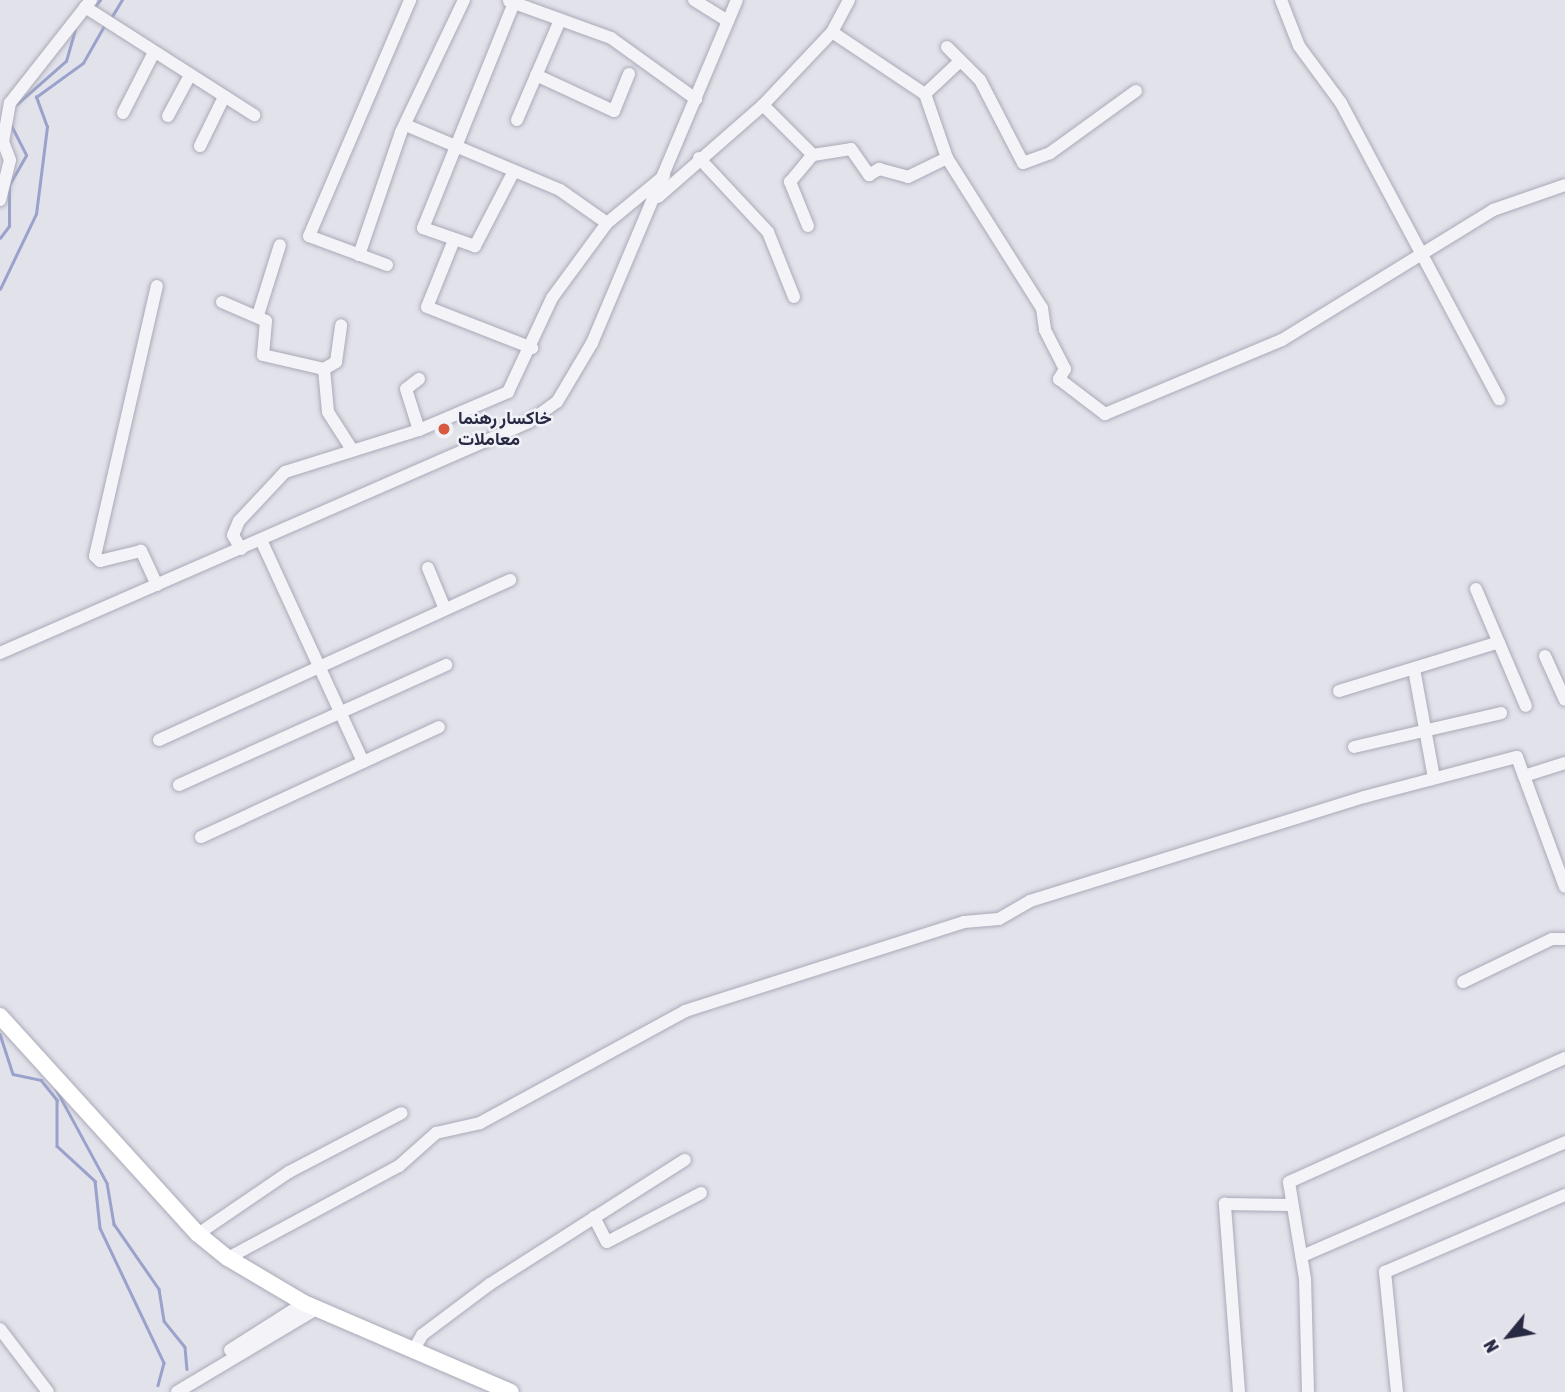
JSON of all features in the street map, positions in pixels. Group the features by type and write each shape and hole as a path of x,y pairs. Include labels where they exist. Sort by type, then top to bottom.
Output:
{"main road":[{"path":"0,1016 198,1234 228,1258 311,1306 511,1392"}],"street":[{"path":"387,265 309,236 410,0"},
{"path":"359,255 408,126 464,0"},
{"path":"694,0 728,21"},
{"path":"0,653 529,422 556,402 592,344 655,200 737,0"},
{"path":"655,200 699,158 763,105 832,32 849,0"},
{"path":"1281,0 1299,46 1341,103 1499,399"},
{"path":"514,171 475,246 454,240 423,225 457,146 510,1 611,38 696,99"},
{"path":"0,200 10,160 2,141 5,101 88,4 110,25 153,54 254,115"},
{"path":"517,121 560,20"},
{"path":"832,32 925,94 947,158 1042,308 1045,330 1065,369 1059,379 1105,414 1282,340 1493,210 1565,185"},
{"path":"947,47 959,62 980,80 1023,163 1050,153 1136,91"},
{"path":"123,113 153,54"},
{"path":"925,94 959,62"},
{"path":"536,75 614,111 629,74"},
{"path":"168,116 189,77"},
{"path":"200,146 224,97"},
{"path":"763,105 813,155"},
{"path":"408,126 560,190 607,223"},
{"path":"808,226 790,182 813,155 851,149 869,175 881,169 899,178 947,158"},
{"path":"699,158 768,232 794,298"},
{"path":"241,549 233,535 260,491 285,472 351,448 419,430 508,392 532,348 552,298 607,223 665,175"},
{"path":"454,240 427,307 532,348"},
{"path":"258,315 280,245"},
{"path":"157,286 94,556 100,561 141,551 157,585"},
{"path":"222,302 258,315 267,323 260,353 324,369 336,362 341,325"},
{"path":"324,369 328,412 351,448"},
{"path":"419,379 406,388 419,430"},
{"path":"261,540 363,762"},
{"path":"428,568 445,609"},
{"path":"159,740 510,580"},
{"path":"1476,589 1526,706"},
{"path":"1339,691 1499,642"},
{"path":"1545,656 1559,671 1565,700"},
{"path":"179,785 446,665"},
{"path":"1414,669 1434,779"},
{"path":"1354,747 1501,713"},
{"path":"201,836 439,727"},
{"path":"228,1258 399,1166 436,1133 481,1124 685,1011 964,922 999,919 1030,901 1434,779 1517,757 1565,887"},
{"path":"1524,776 1564,768"},
{"path":"1463,982 1552,939 1565,939"},
{"path":"1308,1392 1301,1256 1290,1205 1295,1176 1565,1058"},
{"path":"198,1234 289,1172 402,1113"},
{"path":"1301,1256 1565,1142"},
{"path":"414,1349 422,1335 489,1284 685,1160"},
{"path":"594,1217 607,1242 701,1193"},
{"path":"1397,1392 1385,1272 1565,1195"},
{"path":"1239,1392 1225,1204 1290,1205"},
{"path":"166,1392 311,1306"},
{"path":"177,1392 311,1306"},
{"path":"0,1329 48,1392"}],"waterway":[{"path":"93,9 100,0"},
{"path":"111,18 122,0"},
{"path":"0,289 36,214 47,127 36,97 83,63 104,26"},
{"path":"17,104 66,61 75,30"},
{"path":"0,238 9,226 9,185 26,155 11,126"},
{"path":"0,1034 13,1074 41,1080 57,1100 57,1146 95,1181 100,1228 164,1363 158,1385"},
{"path":"56,1089 107,1183 114,1224 159,1289 164,1321 185,1347 187,1369"}],"place":[{"name":"خاکسار رهنما معاملات","path":"444,429"}]}
